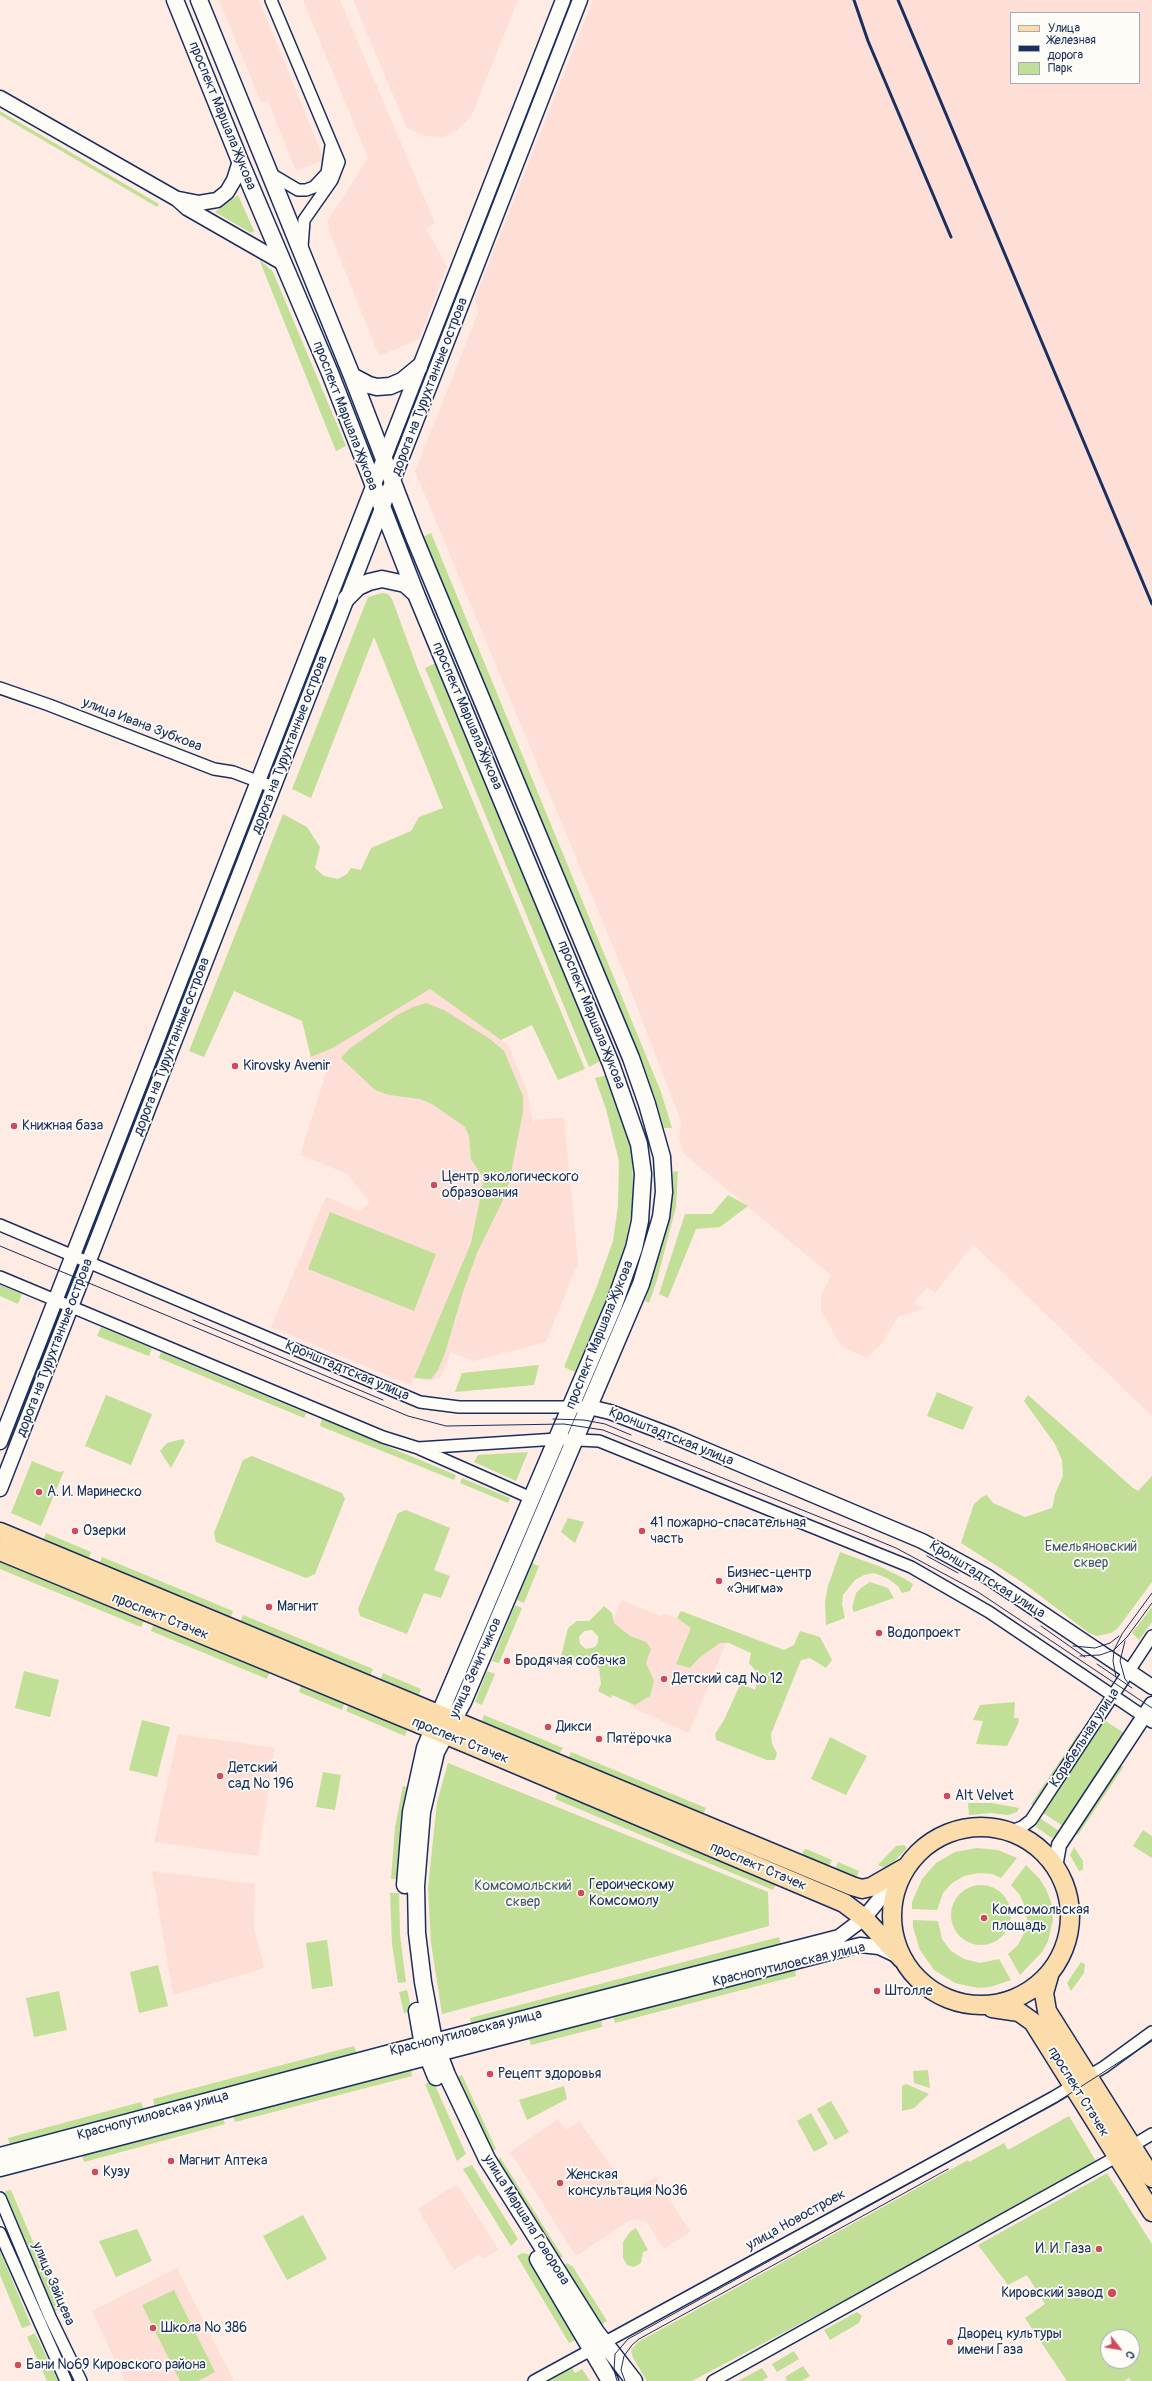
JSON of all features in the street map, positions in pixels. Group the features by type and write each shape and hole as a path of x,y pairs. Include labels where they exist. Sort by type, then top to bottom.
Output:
{"main road":[{"name":"проспект Маршала Жукова","path":"175,0 240,161 330,373 373,487 416,594 611,1064 639,1144 643,1174 643,1196 634,1248 614,1305 557,1439"},
{"name":"проспект Маршала Жукова","path":"199,0 302,251 384,460 631,1058 647,1104 662,1157 664,1192 653,1250 628,1319 575,1439"},
{"path":"352,376 369,385 377,387 390,386 402,381 419,367"},
{"path":"346,599 358,587 369,582 382,579 405,584 416,594"},
{"name":"улица Зенитчиков","path":"443,1725 531,1498 557,1439"},
{"name":"улица Зенитчиков","path":"431,2049 408,1949 405,1886 411,1812 425,1748 463,1702 575,1439"},
{"name":"проспект Стачек","path":"0,1532 443,1725 844,1903 864,1918 902,1959"},
{"name":"проспект Стачек","path":"0,1551 852,1886 862,1889 871,1888 906,1867"},
{"path":"980,1827 1009,1832 1035,1846 1054,1867 1066,1891 1069,1917 1064,1945 1050,1971 1031,1990 1007,2001 980,2005 949,2000 931,1991 916,1978 902,1959 894,1936 892,1912 896,1889 906,1867 926,1846 951,1832 980,1827"},
{"name":"проспект Стачек","path":"1050,1971 1044,1993 1047,2011 1118,2156 1152,2212"},
{"name":"проспект Стачек","path":"980,2005 1010,2009 1028,2016 1132,2146 1152,2178"},
{"name":"Краснопутиловская улица","path":"0,2156 431,2049"},
{"name":"Краснопутиловская улица","path":"0,2168 431,2049"},
{"name":"улица Маршала Говорова","path":"431,2049 474,2157 599,2346 634,2381"},
{"name":"улица Маршала Говорова","path":"599,2346 610,2381"}],"street":[{"path":"271,0 331,146 337,154 339,162 337,170 304,220 302,251"},
{"name":"дорога на Турухтанные острова","path":"0,1442 563,0"},
{"name":"дорога на Турухтанные острова","path":"0,1489 580,0"},
{"path":"0,98 177,199 187,208 284,263"},
{"path":"271,174 298,190 306,190 314,187 327,173 331,146"},
{"path":"177,199 199,203 218,200 231,186 240,161"},
{"name":"улица Ивана Зубкова","path":"0,688 49,705 214,770 233,772 273,787"},
{"name":"Кронштадтская улица","path":"0,1225 420,1402 459,1408 572,1406 590,1408 610,1412 673,1436 922,1541 988,1577 1152,1687"},
{"name":"Кронштадтская улица","path":"0,1277 383,1437 418,1448 557,1439 598,1441 911,1567 989,1612 1148,1719"},
{"path":"418,1448 531,1498"},
{"name":"Корабельная улица","path":"1009,1832 1022,1827 1030,1820 1152,1636"},
{"path":"1054,1867 1059,1845 1148,1719 1152,1704"},
{"name":"Краснопутиловская улица","path":"431,2049 839,1937 864,1918 906,1867"},
{"name":"Краснопутиловская улица","path":"431,2049 860,1945 879,1947 902,1959"},
{"path":"1081,2081 1152,2032"},
{"name":"улица Новостроек","path":"534,2381 1081,2081"},
{"path":"1132,2146 1152,2134"},
{"path":"713,2381 1118,2156"},
{"name":"улица Зайцева","path":"0,2198 50,2317 80,2381"},
{"name":"улица Зайцева","path":"0,2233 66,2381"}],"shaded area":[{"path":"219,0 259,0 324,160 296,171 268,101 261,102"},
{"path":"303,0 340,0 435,223 426,228 447,267 419,339 379,356 329,231 328,220 368,158"},
{"path":"353,0 518,0 471,117 457,130 443,137 424,136 407,128"},
{"path":"593,0 1152,0 1152,1416 973,1244 935,1293 927,1287 913,1303 923,1309 898,1317 880,1346 866,1358 841,1346 821,1310 821,1296 831,1275 684,1154 679,1137 681,1121 622,968 415,471 478,313 475,298"},
{"name":"Центр экологического образования","path":"430,989 508,1045 527,1091 533,1124 535,1120 564,1117 578,1263 546,1342 474,1361 451,1352 459,1331 441,1377 430,1381 414,1378 411,1385 271,1327 326,1197 359,1211 370,1203 348,1174 300,1155 326,1073 313,1067 311,1057 333,1048"},
{"name":"Детский сад № 12","path":"621,1600 660,1616 666,1614 728,1638 689,1733 631,1707 601,1650"},
{"name":"Детский сад № 196","path":"178,1734 275,1748 258,1856 154,1842"},
{"path":"152,1871 255,1884 254,1929 264,1966 262,1969 173,1995"},
{"path":"558,2119 566,2130 579,2121 629,2192 656,2177 690,2232 664,2249 646,2221 632,2219 576,2256 510,2152"},
{"path":"457,2184 498,2249 483,2259 479,2254 454,2270 418,2209"},
{"name":"Школа № 386","path":"177,2268 234,2381 125,2381 92,2311"}],"green space":[{"path":"0,111 159,204 157,207 0,115"},
{"path":"238,195 254,231 251,233 215,212"},
{"path":"259,259 273,272 346,446 336,451"},
{"path":"431,533 661,1092 672,1128 664,1128 654,1095 423,537"},
{"path":"382,593 388,594 392,599 418,670 585,1069 558,1080 532,1025 501,1040 430,989 333,1048 311,1057 302,1021 234,991 204,1057 189,1051 283,814 307,827 320,847 315,868 324,876 338,879 347,874 351,868 361,870 371,848 411,831 419,817 443,808 374,637 311,798 292,789 368,597"},
{"path":"436,663 602,1060 589,1067 425,668"},
{"path":"426,1003 444,1010 490,1039 504,1051 523,1096 523,1112 509,1183 502,1202 477,1253 463,1292 445,1353 438,1370 431,1379 414,1378 471,1243 483,1184 481,1174 471,1159 469,1136 465,1127 432,1104 420,1099 389,1095 375,1090 341,1058 349,1049 397,1015 413,1007"},
{"path":"607,1075 622,1112 631,1145 634,1197 625,1246 605,1302 575,1372 564,1367 597,1286 613,1241 618,1206 619,1161 606,1109 595,1078"},
{"path":"678,1171 676,1207 657,1280 649,1303 645,1301 668,1218 673,1172"},
{"path":"728,1195 748,1206 720,1227 696,1229 668,1298 659,1294 685,1214 712,1214"},
{"path":"330,1212 436,1254 414,1311 308,1269"},
{"path":"0,1285 22,1294 18,1304 0,1296"},
{"path":"101,1327 152,1348 149,1356 97,1336"},
{"path":"161,1352 306,1413 304,1418 159,1358"},
{"path":"539,1365 534,1385 455,1392 462,1373"},
{"path":"937,1392 973,1407 963,1430 927,1416"},
{"path":"106,1395 152,1414 131,1465 85,1446"},
{"name":"Емельяновский сквер","path":"1028,1395 1133,1488 1138,1491 1152,1476 1152,1582 1118,1628 1111,1633 1097,1636 1089,1633 1022,1582 961,1543 974,1504 982,1497 987,1495 993,1503 1025,1517 1052,1508 1055,1494 1063,1476 1062,1460 1055,1444 1024,1401"},
{"path":"322,1419 456,1475 454,1480 320,1426"},
{"path":"183,1439 185,1442 171,1468 160,1451 167,1443"},
{"path":"528,1452 516,1481 474,1462 478,1455"},
{"path":"252,1456 342,1493 345,1499 315,1574 306,1578 216,1542 214,1533 243,1460"},
{"path":"32,1461 59,1472 64,1471 41,1526 11,1513"},
{"path":"462,1478 510,1498 508,1503 460,1483"},
{"path":"406,1510 450,1528 434,1570 450,1576 441,1598 424,1593 407,1634 360,1616 358,1609 398,1513"},
{"path":"568,1518 584,1522 575,1543 561,1532"},
{"path":"46,1533 91,1552 88,1560 43,1541"},
{"path":"840,1552 881,1567 903,1578 913,1584 910,1591 902,1593 898,1586 887,1578 874,1573 864,1575 855,1580 843,1595 842,1604 845,1618 826,1625 825,1602 828,1586"},
{"path":"102,1557 233,1611 230,1619 99,1565"},
{"path":"0,1559 145,1619 141,1627 0,1569"},
{"path":"532,1563 539,1566 524,1603 517,1600"},
{"path":"870,1582 888,1588 894,1598 854,1612 852,1608 856,1593"},
{"path":"515,1605 522,1608 499,1663 492,1661"},
{"path":"604,1606 612,1613 614,1623 630,1636 646,1642 651,1649 646,1663 654,1681 650,1696 635,1705 612,1695 611,1698 598,1691 601,1684 599,1668 577,1657 571,1667 560,1661 568,1628 577,1621 589,1621","holes":["592,1630 598,1636 598,1642 595,1647 586,1649 580,1644 579,1637 584,1631"]},
{"path":"1152,1607 1152,1622 1139,1640 1132,1633"},
{"path":"681,1611 784,1650 794,1645 800,1631 820,1637 832,1660 826,1668 810,1658 801,1660 771,1734 772,1744 777,1753 775,1760 767,1760 716,1740 715,1734 724,1720 741,1683 755,1690 759,1675 749,1663 751,1653 729,1643 720,1643 699,1658 690,1668 676,1664 691,1628 677,1618"},
{"path":"243,1615 373,1669 370,1677 240,1623"},
{"path":"154,1623 270,1671 267,1679 151,1631"},
{"path":"24,1671 59,1680 50,1717 15,1708"},
{"path":"487,1671 495,1674 482,1705 475,1702"},
{"path":"383,1673 421,1689 418,1697 380,1681"},
{"path":"302,1684 345,1702 342,1710 299,1692"},
{"path":"1015,1702 1014,1718 1019,1718 1018,1724 1007,1746 976,1744 983,1721 973,1720 980,1705"},
{"path":"349,1704 408,1728 405,1736 346,1711"},
{"path":"484,1715 563,1748 559,1754 481,1723"},
{"path":"142,1720 170,1727 157,1777 129,1770"},
{"path":"1104,1720 1124,1733 1063,1826 1043,1813"},
{"path":"1078,1734 1079,1736 1033,1805 1031,1804"},
{"path":"830,1737 867,1756 846,1795 811,1779"},
{"path":"571,1752 706,1808 703,1815 568,1759"},
{"name":"Комсомольский сквер","path":"448,1763 768,1892 769,1926 442,2014 431,1943 428,1888 437,1802"},
{"path":"1124,1766 1078,1835 1075,1833 1119,1767"},
{"path":"323,1772 341,1775 335,1810 316,1807"},
{"path":"403,1786 410,1788 399,1879 391,1879 395,1827"},
{"path":"558,1791 777,1882 773,1890 555,1799"},
{"path":"968,1803 992,1803 1019,1808 1017,1812 1008,1815 990,1813 969,1815"},
{"path":"1040,1818 1059,1831 1055,1837 1052,1838 1036,1827"},
{"path":"1143,1830 1152,1836 1152,1858 1133,1846"},
{"path":"904,1845 907,1848 887,1869 878,1865 896,1846"},
{"path":"1074,1847 1083,1861 1083,1870 1079,1871 1070,1855"},
{"path":"977,1848 998,1850 1017,1858 1001,1878 992,1874 978,1873 964,1876 952,1883 943,1893 937,1910 912,1909 912,1902 922,1879 936,1863 955,1852"},
{"path":"806,1849 832,1860 828,1868 802,1857 803,1851"},
{"path":"838,1862 859,1871 856,1879 835,1870"},
{"path":"1026,1865 1039,1878 1046,1889 1051,1902 1053,1920 1048,1941 1042,1952 1020,1975 1008,1954 1018,1945 1024,1933 1027,1920 1025,1907 1020,1895 1011,1885"},
{"path":"975,1885 987,1885 1003,1893 1009,1903 1011,1915 1009,1927 1003,1937 987,1945 975,1945 959,1937 951,1921 951,1909 959,1893"},
{"path":"390,1893 399,1893 400,1935 406,1982 398,1983 392,1944"},
{"path":"913,1920 938,1921 942,1939 951,1951 964,1959 980,1963 999,1959 1011,1980 990,1987 978,1988 955,1983 934,1970 920,1950 913,1927"},
{"path":"779,1937 781,1944 471,2024 470,2018"},
{"path":"327,1940 333,1986 312,1989 306,1943"},
{"path":"1081,1962 1085,1964 1084,1973 1071,1991 1067,1983"},
{"path":"158,1965 168,2006 139,2013 130,1972"},
{"path":"795,1969 796,1976 615,2023 613,2016"},
{"path":"407,1990 412,2011 404,2013 399,1992"},
{"path":"59,1991 67,2030 34,2037 26,1998"},
{"path":"601,2019 602,2027 531,2045 529,2038"},
{"path":"354,2046 357,2054 155,2107 153,2099"},
{"path":"411,2069 412,2076 235,2122 233,2115"},
{"path":"928,2070 930,2088 914,2083 913,2071"},
{"path":"462,2075 496,2149 493,2151 489,2151 455,2078"},
{"path":"433,2081 466,2154 457,2161 425,2084"},
{"path":"906,2084 929,2094 914,2108 902,2111 902,2086"},
{"path":"564,2086 567,2099 527,2120 519,2100"},
{"path":"831,2101 849,2132 835,2140 817,2109"},
{"path":"141,2102 144,2110 10,2145 8,2138"},
{"path":"811,2113 828,2144 814,2152 797,2121"},
{"path":"1069,2116 1096,2161 887,2278 692,2381 647,2381 633,2358 631,2350 638,2342 968,2160 969,2162 1004,2143 1008,2150"},
{"path":"223,2118 225,2124 84,2162 82,2155"},
{"path":"500,2157 563,2257 556,2258 497,2164"},
{"path":"472,2165 518,2239 511,2246 463,2169"},
{"path":"1107,2173 1152,2244 1152,2381 1131,2381 1129,2378 1125,2381 1067,2381 1025,2318 1045,2304 1027,2275 1008,2285 978,2245"},
{"path":"11,2190 61,2308 55,2311 5,2191"},
{"path":"303,2215 327,2259 287,2280 263,2236"},
{"path":"636,2228 648,2250 643,2252 641,2263 634,2267 627,2265 623,2258 623,2242 630,2232"},
{"path":"137,2229 152,2261 116,2277 99,2241"},
{"path":"0,2251 31,2325 22,2328 0,2275"},
{"path":"522,2253 528,2254 567,2316 578,2339 569,2343 517,2256"},
{"path":"567,2263 573,2267 607,2321 599,2326 562,2267"},
{"path":"174,2290 215,2372 198,2381 180,2381 142,2305"},
{"path":"857,2312 862,2316 859,2323 830,2340 824,2330"},
{"path":"35,2333 58,2381 47,2381 27,2337"},
{"path":"794,2351 799,2359 777,2372 772,2364"},
{"path":"571,2366 575,2373 582,2369 590,2381 544,2381"},
{"path":"803,2366 810,2376 802,2381 787,2381 785,2377"},
{"path":"762,2368 768,2377 762,2381 738,2381"}],"tram line":[{"path":"0,1246 408,1416 446,1426 564,1424 603,1430 896,1548 978,1592 1152,1708"},
{"path":"193,1320 383,1400"},
{"path":"553,1419 584,1420 605,1424 631,1435"},
{"path":"927,1556 958,1573"},
{"path":"1116,1677 1113,1661 1114,1650 1122,1634 1152,1593"},
{"path":"1080,1656 1100,1655 1114,1650 1127,1637 1152,1603"},
{"path":"1041,1626 1085,1657"},
{"path":"1073,1646 1095,1648 1110,1643 1119,1636"},
{"path":"1125,1641 1120,1661 1125,1679 1129,1684"},
{"path":"1097,1664 1132,1688"},
{"path":"617,2381 614,2370 615,2354 628,2339 1057,2102 1152,2041"},
{"path":"625,2381 621,2370 624,2356 632,2345 639,2339 948,2169"}],"railway":[{"path":"854,0 868,41 951,237"},
{"path":"898,0 1152,604"}],"place":[{"name":"Kirovsky Avenir","path":"235,1066"},
{"name":"Книжная база","path":"14,1126"},
{"name":"Центр экологического образования","path":"434,1185"},
{"name":"А. И. Маринеско","path":"39,1492"},
{"name":"Озерки","path":"75,1531"},
{"name":"41 пожарно-спасательная часть","path":"642,1531"},
{"name":"Бизнес-центр «Энигма»","path":"719,1581"},
{"name":"Магнит","path":"269,1607"},
{"name":"Водопроект","path":"879,1633"},
{"name":"Бродячая собачка","path":"507,1661"},
{"name":"Детский сад № 12","path":"664,1679"},
{"name":"Дикси","path":"548,1727"},
{"name":"Пятёрочка","path":"599,1739"},
{"name":"Детский сад № 196","path":"220,1776"},
{"name":"Alt Velvet","path":"947,1796"},
{"name":"Героическому Комсомолу","path":"581,1893"},
{"name":"Комсомольская площадь","path":"984,1918"},
{"name":"Штолле","path":"877,1991"},
{"name":"Рецепт здоровья","path":"490,2074"},
{"name":"Магнит Аптека","path":"171,2161"},
{"name":"Кузу","path":"95,2172"},
{"name":"Женская консультация №36","path":"560,2183"},
{"name":"И. И. Газа","path":"1099,2249"},
{"name":"Кировский завод","path":"1112,2293"},
{"name":"Школа № 386","path":"153,2328"},
{"name":"Дворец культуры имени Газа","path":"950,2342"},
{"name":"Бани №69 Кировского района","path":"18,2365"}]}
